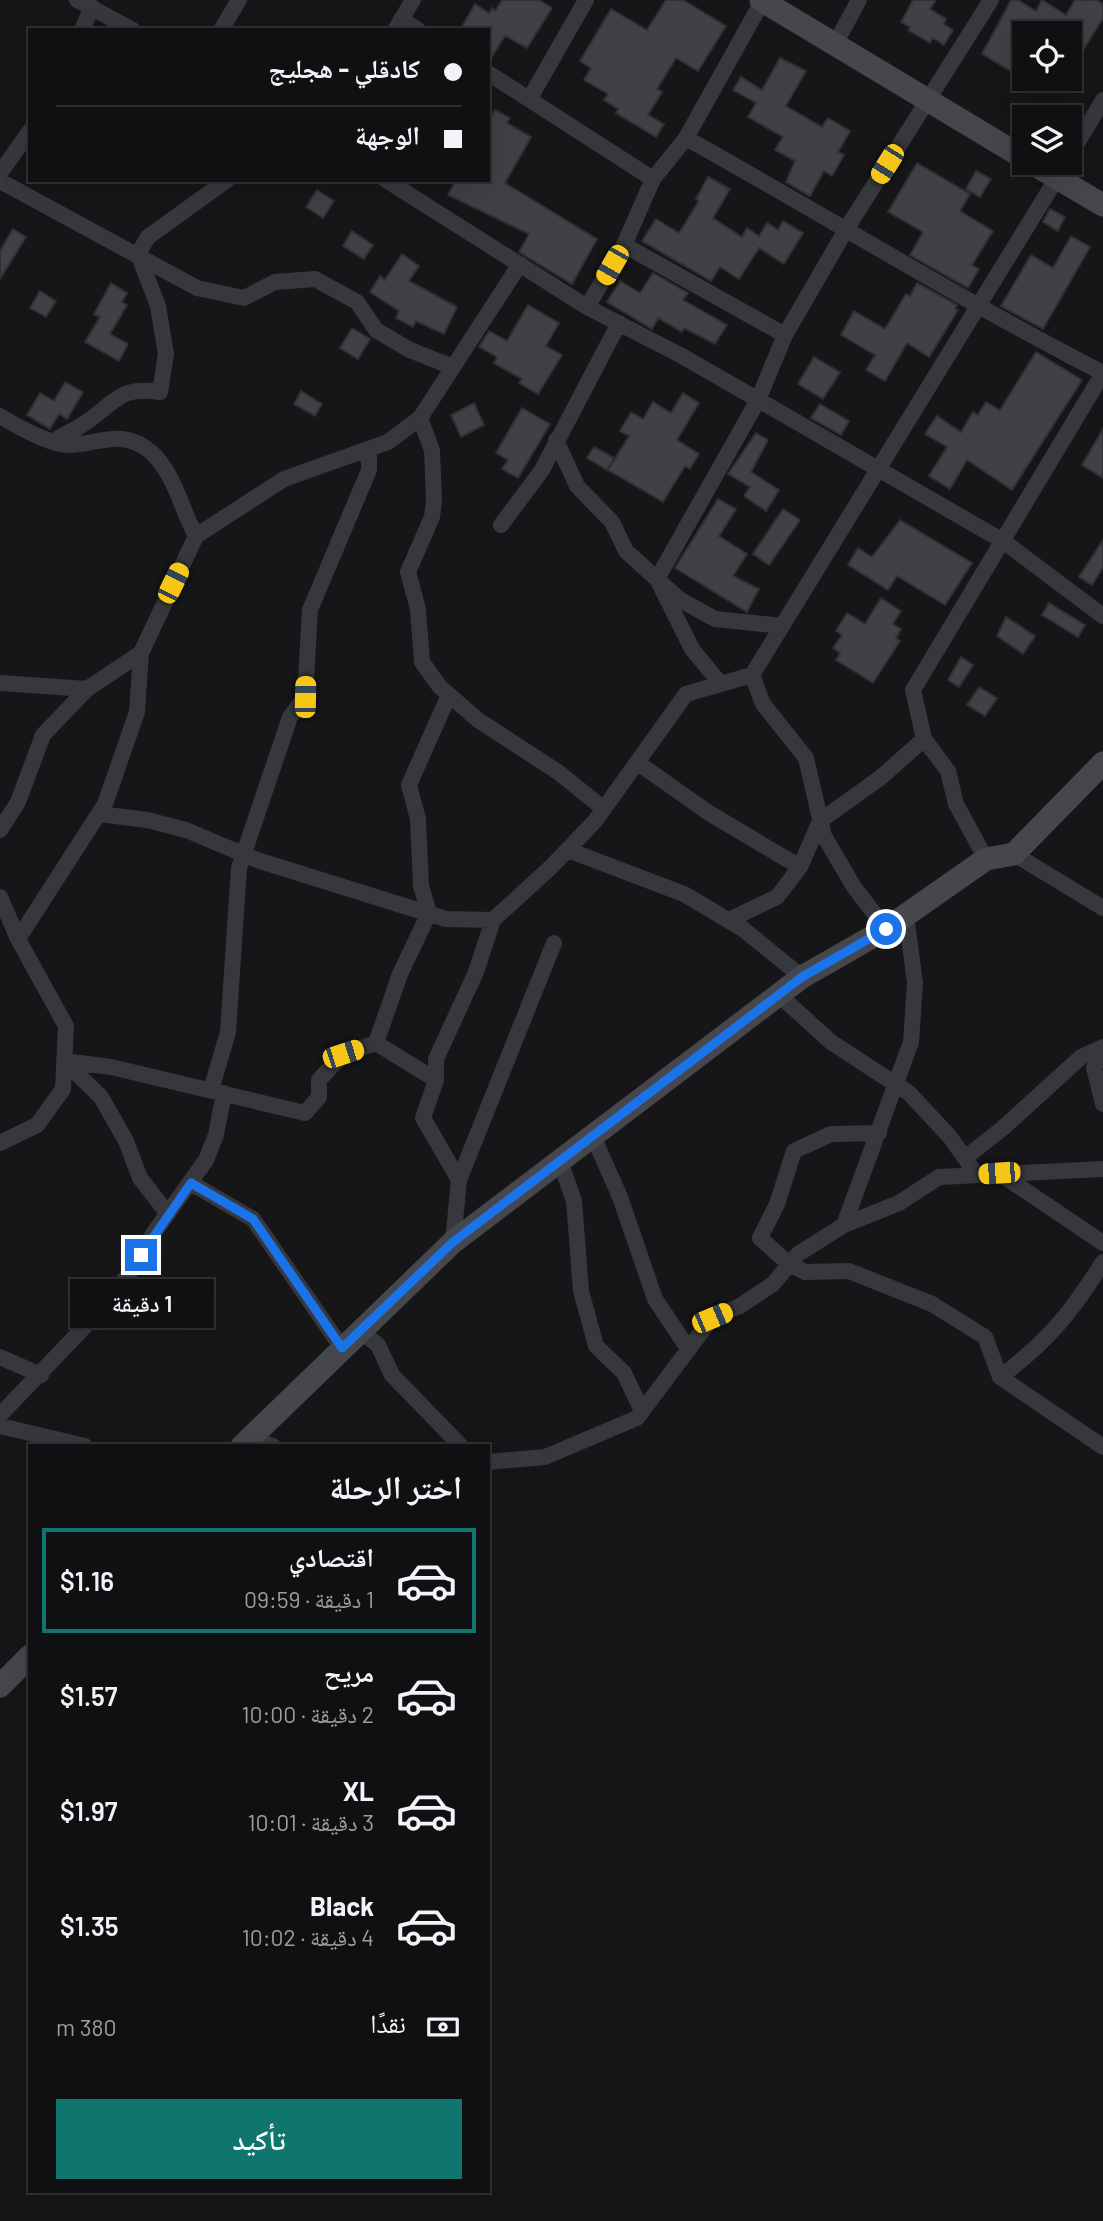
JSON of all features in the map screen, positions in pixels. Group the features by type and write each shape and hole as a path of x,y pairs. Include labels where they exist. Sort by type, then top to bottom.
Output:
{"street":[{"path":"222,28 239,0"},
{"path":"398,25 413,0"},
{"path":"530,98 586,0"},
{"path":"587,307 624,245 653,179 686,138 762,0 1012,151"},
{"path":"835,44 859,0"},
{"path":"657,579 758,400 785,335 847,228 991,0"},
{"path":"82,28 84,4 129,28"},
{"path":"490,74 653,179"},
{"path":"1082,135 1103,100"},
{"path":"0,173 28,134"},
{"path":"686,138 847,228 879,250 978,306 1103,373 913,690 924,739 948,771 956,804 986,859"},
{"path":"459,1180 423,1118 436,1080 436,1059 475,972 493,920 568,849 604,809 686,694 752,675 1058,175"},
{"path":"1067,175 1103,205"},
{"path":"0,181 197,288 244,298 275,282 315,279 357,302 376,331 410,350 453,367"},
{"path":"138,254 148,237 224,182"},
{"path":"389,182 587,307 758,400 1003,541 1103,616"},
{"path":"624,245 785,335"},
{"path":"54,440 88,422 119,394 147,390 160,392 166,354 158,306 138,254"},
{"path":"18,939 105,804 137,712 141,653 196,537 284,479 388,442 420,418 520,264"},
{"path":"501,525 542,470 619,323"},
{"path":"0,416 67,446 107,437 137,444 151,453 175,485 196,537"},
{"path":"420,418 432,450 434,500 432,517 408,572 418,609 422,662 450,695 478,720 558,772 604,809"},
{"path":"556,440 578,486 612,522 626,551 679,600 715,619 782,626"},
{"path":"0,1415 40,1375 128,1275 206,1160 216,1135 218,1091 228,1032 239,868 290,717 305,697 310,610 369,470 369,449"},
{"path":"657,579 692,649 720,683"},
{"path":"0,830 18,802 43,735 87,689 141,653"},
{"path":"752,675 763,704 806,758 824,836 886,929"},
{"path":"0,682 87,689"},
{"path":"376,1043 400,974 429,913 421,886 418,818 409,785 450,695"},
{"path":"729,920 777,897 800,867 820,821 880,778 924,739"},
{"path":"638,763 709,813 800,867"},
{"path":"245,1442 453,1242 802,977 886,929 986,859 1014,854 1103,763"},
{"path":"99,814 147,820 186,830 244,852 257,860 446,919 493,920"},
{"path":"568,849 647,877 729,920 802,977"},
{"path":"1014,854 1103,908"},
{"path":"0,897 18,939 66,1026 63,1089 37,1125 0,1143"},
{"path":"844,1225 911,1042 915,983 906,915"},
{"path":"453,1242 459,1180 554,943"},
{"path":"779,995 831,1042 909,1093 976,1174"},
{"path":"64,1061 111,1067 306,1113 318,1097 319,1080 343,1054 376,1043"},
{"path":"376,1043 436,1080"},
{"path":"965,1158 1003,1128 1081,1057 1103,1047"},
{"path":"1103,1053 1094,1068 1103,1104"},
{"path":"64,1061 101,1097 125,1142 140,1178 168,1214"},
{"path":"879,1133 831,1134 794,1150 777,1204 760,1238 789,1264 805,1272 849,1271 932,1304 985,1337 1000,1377 1103,1447"},
{"path":"593,1136 620,1197 655,1299 687,1348"},
{"path":"560,1161 574,1200 581,1292 596,1346 624,1373 642,1411"},
{"path":"490,1462 545,1457 637,1419 687,1348 712,1318 740,1306 773,1284 798,1254 844,1225 899,1203 939,1177 1103,1168"},
{"path":"999,1173 1103,1243"},
{"path":"191,1183 253,1219 342,1348"},
{"path":"1000,1377 1036,1350 1073,1310 1103,1262"},
{"path":"360,1331 377,1345 393,1375 459,1444"},
{"path":"0,1357 40,1375"},
{"path":"0,1426 76,1444"},
{"path":"0,1686 28,1658"}],"building":[{"path":"502,0 539,0 552,8 527,48 505,36 490,60 490,28 461,28 475,4 489,13 492,8 495,11"},
{"path":"666,0 683,0 726,26 698,71 676,58 657,89 662,92 648,115 664,124 656,137 616,113 618,109 604,100 608,94 584,80 591,68 580,61 611,9 647,30"},
{"path":"913,0 936,0 930,9 946,19 944,24 953,30 944,45 933,38 930,43 908,30 910,27 901,22"},
{"path":"1011,0 1018,0 1036,11 1042,0 1066,15 1075,0 1097,0 1103,4 1103,18 1082,52 1082,21 1012,21 1012,72 982,54"},
{"path":"780,58 806,71 786,106 822,127 828,118 850,131 838,152 844,155 832,176 824,171 810,196 786,182 795,161 775,150 783,137 748,117 756,103 733,90 741,77 762,90"},
{"path":"495,110 510,118 507,123 531,137 505,183 597,239 572,284 519,252 529,234 448,195 455,182 490,182 490,119"},
{"path":"917,163 970,194 960,211 993,231 972,265 979,269 968,288 910,255 923,232 888,212"},
{"path":"976,171 991,179 980,197 966,189"},
{"path":"708,177 730,189 713,218 742,237 747,228 759,236 767,223 778,230 783,221 803,233 784,264 759,248 739,279 720,267 711,281 642,241 656,219 679,233 699,201 696,199"},
{"path":"317,190 334,201 323,218 306,207"},
{"path":"1050,209 1065,217 1058,231 1043,222"},
{"path":"13,229 26,237 0,279 0,251"},
{"path":"352,231 373,245 364,259 343,246"},
{"path":"1071,236 1090,247 1043,329 1001,306 1031,255 1053,268"},
{"path":"402,254 419,266 409,281 457,307 444,334 416,321 413,327 396,318 399,311 370,292 380,276 385,280"},
{"path":"653,273 688,293 683,300 727,325 715,344 684,328 682,332 658,318 652,329 607,302 620,281 640,293"},
{"path":"111,283 127,293 122,302 127,305 110,334 128,344 119,361 85,342 100,317 94,314"},
{"path":"917,283 957,305 955,309 958,310 929,357 907,343 885,381 866,370 875,355 841,335 854,311 885,329 906,294 910,296"},
{"path":"40,291 56,301 46,317 30,308"},
{"path":"528,305 559,323 546,346 562,355 538,394 519,383 522,379 494,363 497,357 479,347 489,331 507,341"},
{"path":"352,328 370,339 358,359 340,348"},
{"path":"1036,352 1082,380 1012,490 967,460 950,489 929,476 947,447 925,434 937,416 961,432 973,412 978,415 986,402 1000,410"},
{"path":"814,357 840,372 823,399 798,384"},
{"path":"65,382 83,392 67,419 59,414 50,429 27,415 40,393 54,401"},
{"path":"301,391 322,404 315,416 294,404"},
{"path":"683,393 699,403 677,440 699,454 690,469 685,466 663,502 608,470 629,436 620,431 631,412 643,419 653,402 671,413"},
{"path":"474,403 484,425 461,437 451,415"},
{"path":"820,404 849,421 841,435 811,418"},
{"path":"522,408 550,424 518,478 502,469 508,460 496,453"},
{"path":"1103,429 1103,478 1082,465"},
{"path":"756,433 768,440 751,472 779,490 766,511 744,496 750,487 728,474"},
{"path":"594,447 614,458 607,470 587,458"},
{"path":"718,499 736,509 719,536 747,554 733,576 759,589 747,612 675,568"},
{"path":"783,509 800,520 769,565 753,554"},
{"path":"900,520 972,563 945,605 897,576 888,590 848,565 858,548 872,557"},
{"path":"1103,540 1103,567 1092,585 1079,577"},
{"path":"881,598 901,611 893,624 901,629 896,638 900,641 873,683 836,660 840,653 833,648 842,635 836,631 847,613 865,624"},
{"path":"1049,603 1085,625 1078,637 1042,615"},
{"path":"1006,617 1035,636 1023,654 997,636"},
{"path":"961,657 973,665 959,687 948,680"},
{"path":"979,687 997,698 985,716 967,705"}],"route":[{"path":"141,1255 153,1234 191,1183 253,1219 342,1348 453,1242 802,977 886,929"}]}
